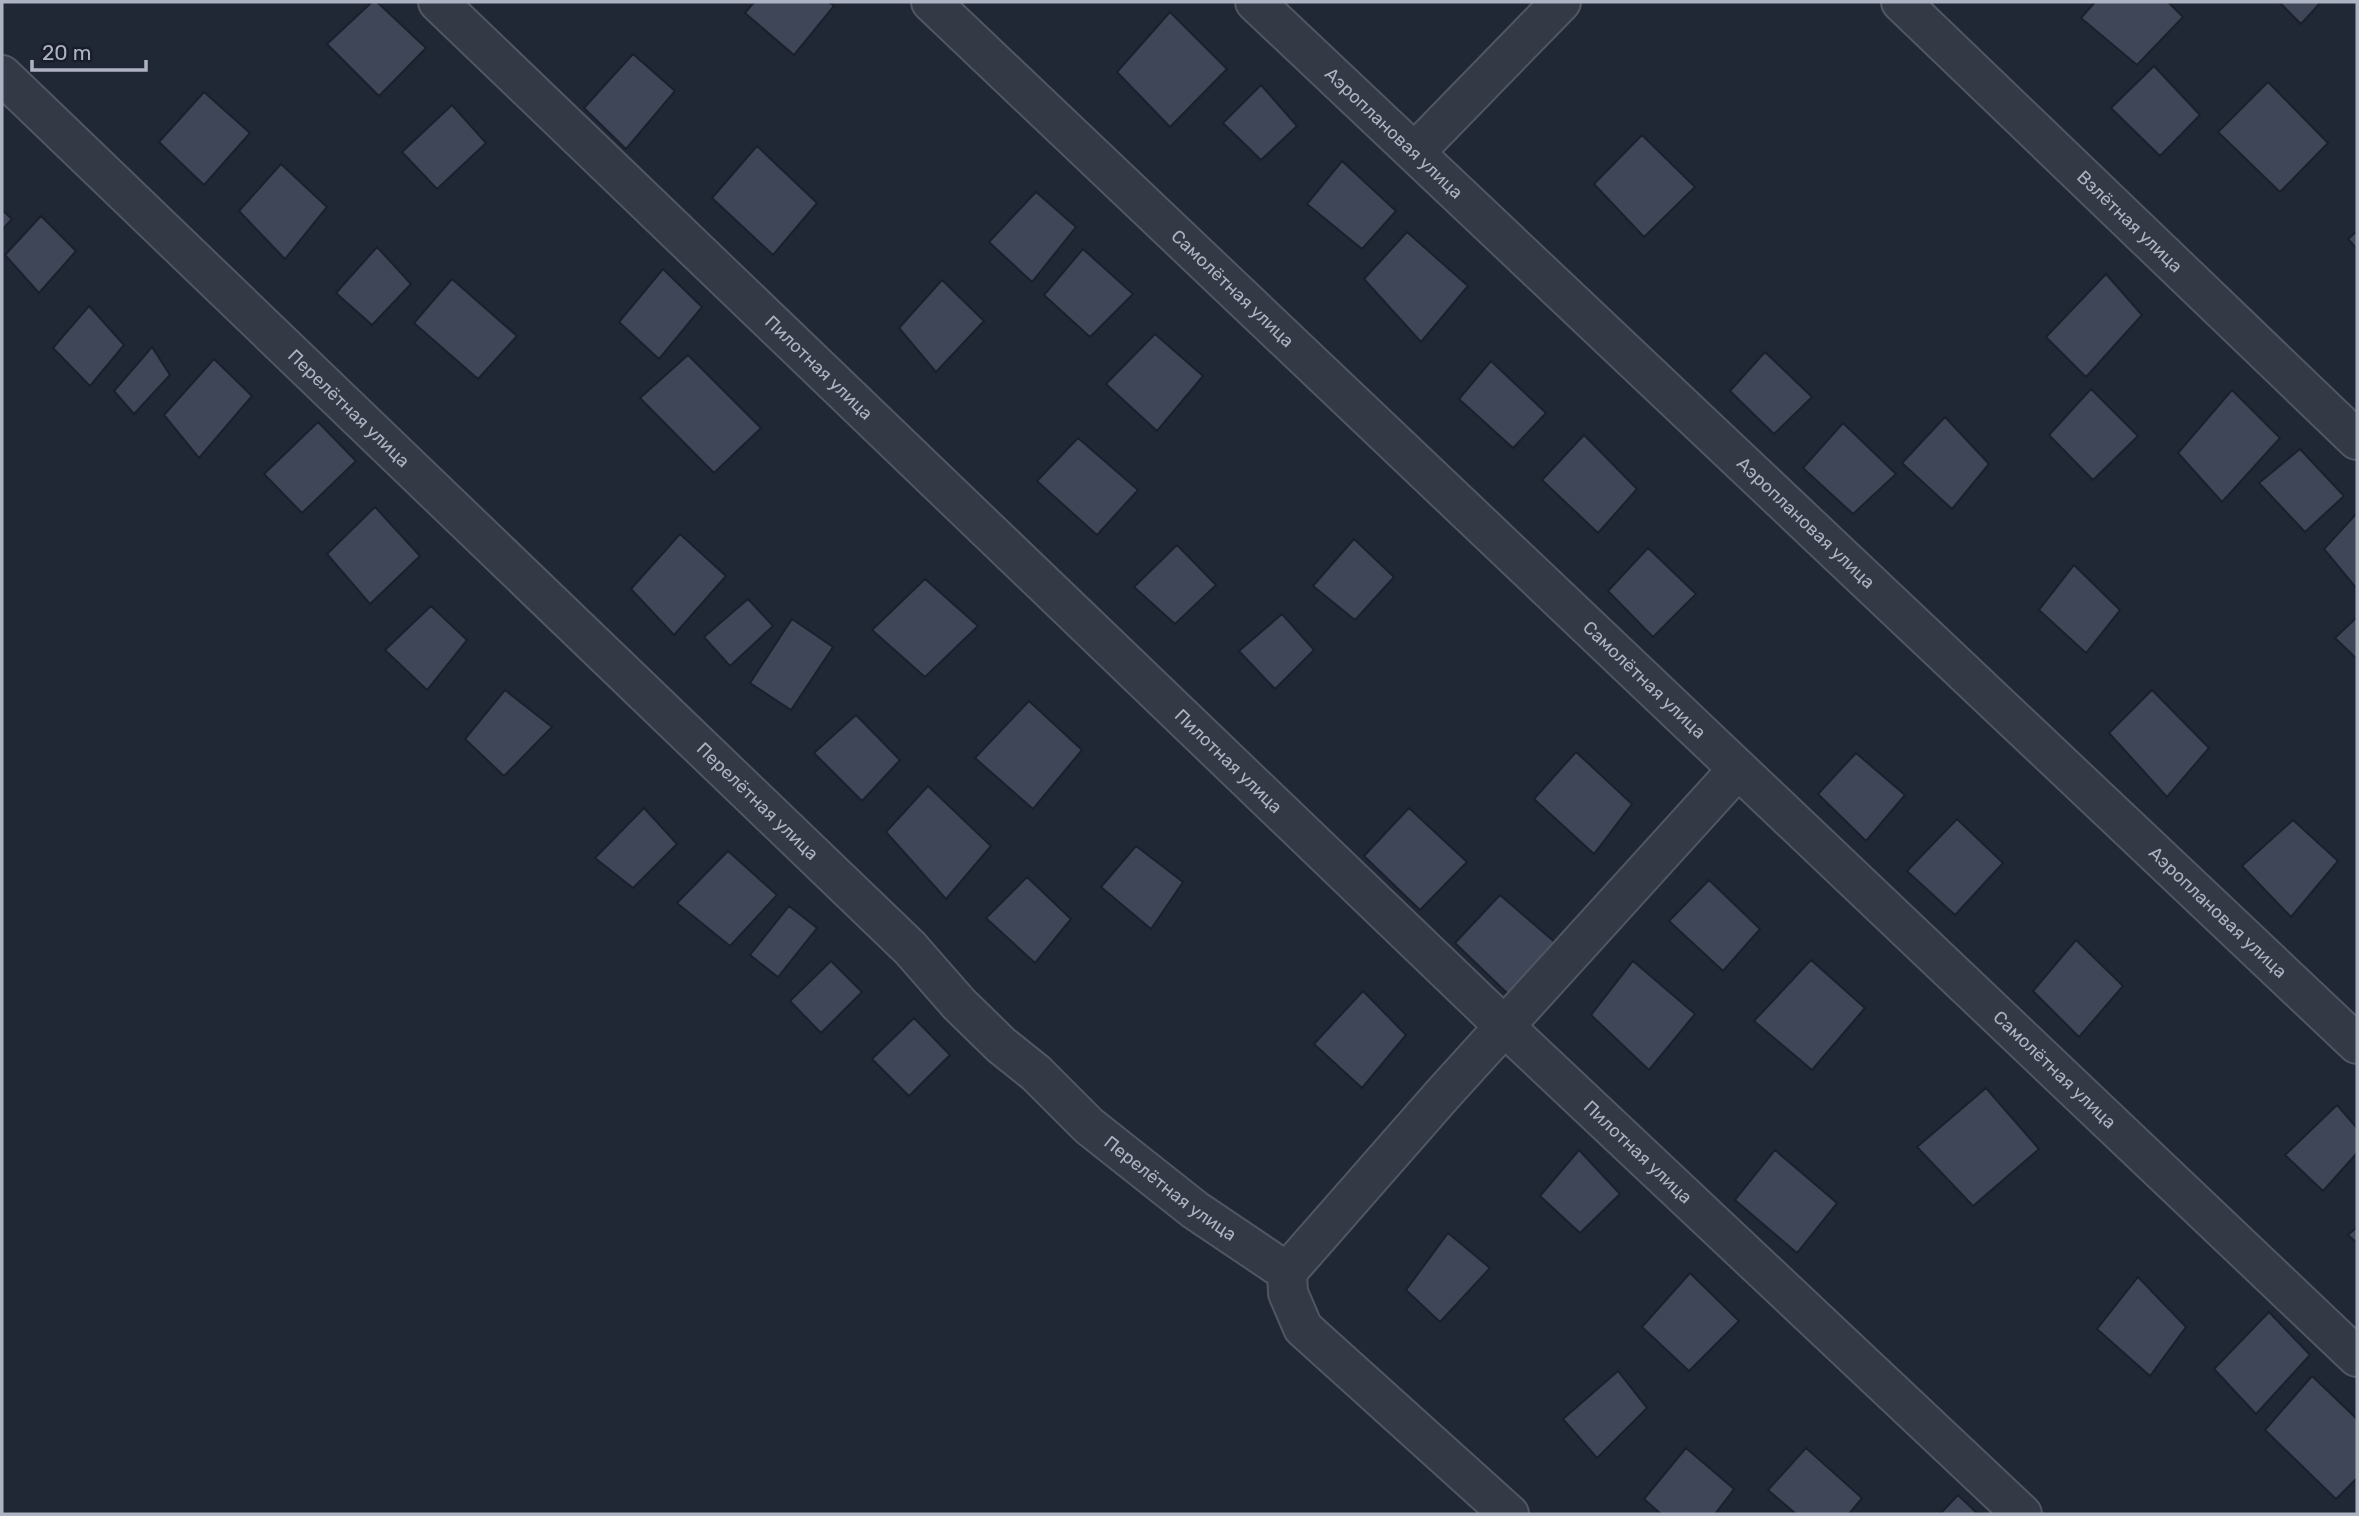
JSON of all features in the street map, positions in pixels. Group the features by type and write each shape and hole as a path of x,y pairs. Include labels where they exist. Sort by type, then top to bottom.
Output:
{"street":[{"name":"Пилотная улица","path":"438,2 1504,1026 2022,1514"},
{"name":"Самолётная улица","path":"931,2 2357,1357"},
{"name":"Аэроплановая улица","path":"1255,2 2357,1044"},
{"path":"1415,152 1561,2"},
{"name":"Взлётная улица","path":"1901,2 2357,440"},
{"name":"Перелётная улица","path":"2,75 910,948 959,1004 1000,1045 1036,1073 1089,1126 1185,1202 1287,1272"},
{"path":"1509,1514 1303,1328 1288,1293 1287,1272 1504,1026 1738,769"}],"building":[{"path":"372,2 377,2 426,48 379,96 327,44"},
{"path":"754,2 829,2 834,6 794,55 745,13"},
{"path":"2095,2 2168,2 2183,17 2137,65 2081,18"},
{"path":"2279,2 2321,2 2301,24"},
{"path":"1170,12 1227,69 1170,127 1117,72"},
{"path":"633,54 675,91 626,149 584,108"},
{"path":"2154,66 2200,115 2160,156 2111,108"},
{"path":"2268,82 2328,143 2280,192 2218,132"},
{"path":"1261,85 1297,126 1261,160 1223,123"},
{"path":"204,92 250,133 204,185 159,142"},
{"path":"452,105 486,143 437,189 402,152"},
{"path":"1642,135 1695,187 1644,237 1594,184"},
{"path":"757,146 817,203 773,255 712,198"},
{"path":"1342,161 1396,211 1362,249 1307,204"},
{"path":"281,164 327,207 285,259 239,211"},
{"path":"1036,192 1076,227 1032,282 989,242"},
{"path":"2,210 12,219 2,230"},
{"path":"41,216 76,251 39,293 5,255"},
{"path":"2357,231 2357,249 2348,239"},
{"path":"1407,232 1468,286 1421,342 1364,279"},
{"path":"377,247 411,284 372,325 336,293"},
{"path":"1083,249 1133,294 1090,337 1044,295"},
{"path":"663,269 702,307 659,359 619,322"},
{"path":"2106,274 2142,315 2086,377 2046,337"},
{"path":"452,279 517,336 478,379 414,323"},
{"path":"942,280 984,321 936,372 899,328"},
{"path":"89,306 124,345 90,386 53,348"},
{"path":"1155,334 1203,376 1157,431 1106,384"},
{"path":"152,347 170,375 134,414 114,391"},
{"path":"1765,352 1812,397 1774,434 1730,391"},
{"path":"688,355 761,428 714,473 640,398"},
{"path":"214,359 252,396 199,458 164,415"},
{"path":"1491,361 1546,413 1513,448 1459,399"},
{"path":"2091,389 2138,436 2093,480 2049,435"},
{"path":"2232,390 2280,438 2222,502 2178,453"},
{"path":"1945,417 1989,464 1952,509 1902,463"},
{"path":"318,422 356,461 302,513 264,474"},
{"path":"1843,423 1896,474 1853,514 1803,468"},
{"path":"1584,435 1637,489 1598,533 1542,480"},
{"path":"1078,438 1138,490 1097,535 1037,481"},
{"path":"2300,449 2344,496 2305,532 2259,483"},
{"path":"375,507 420,556 370,604 327,554"},
{"path":"2357,513 2357,589 2324,549"},
{"path":"680,534 726,576 674,635 631,589"},
{"path":"1354,539 1394,577 1355,620 1313,586"},
{"path":"1177,545 1216,585 1175,624 1134,587"},
{"path":"1648,548 1696,594 1653,637 1608,591"},
{"path":"2074,565 2120,610 2086,653 2039,610"},
{"path":"925,579 978,626 925,677 872,630"},
{"path":"748,599 773,626 730,666 704,637"},
{"path":"431,606 467,640 427,690 385,650"},
{"path":"1282,614 1314,650 1275,689 1239,651"},
{"path":"2357,617 2357,659 2335,638"},
{"path":"792,619 833,647 791,710 750,683"},
{"path":"505,690 552,727 504,776 465,739"},
{"path":"2152,690 2209,748 2167,797 2109,733"},
{"path":"1029,701 1082,750 1033,809 975,758"},
{"path":"856,715 900,760 862,801 814,753"},
{"path":"1576,752 1632,804 1594,854 1534,799"},
{"path":"1856,753 1905,795 1866,841 1818,794"},
{"path":"928,786 991,846 946,899 886,832"},
{"path":"644,808 677,844 633,888 595,858"},
{"path":"1409,808 1467,862 1420,910 1364,856"},
{"path":"1957,819 2003,863 1955,915 1907,871"},
{"path":"2293,820 2338,861 2291,917 2242,866"},
{"path":"1136,846 1183,882 1151,929 1101,887"},
{"path":"728,851 777,895 730,946 677,903"},
{"path":"1027,877 1071,919 1035,963 986,918"},
{"path":"1709,880 1760,929 1723,971 1669,921"},
{"path":"1500,895 1557,944 1509,995 1455,943"},
{"path":"789,906 817,928 778,977 750,955"},
{"path":"2076,940 2123,986 2079,1037 2033,991"},
{"path":"1811,960 1865,1008 1812,1070 1754,1021"},
{"path":"831,961 862,992 821,1033 790,1001"},
{"path":"1633,961 1695,1014 1649,1070 1591,1015"},
{"path":"1363,991 1406,1035 1362,1088 1314,1044"},
{"path":"914,1018 950,1055 909,1096 872,1059"},
{"path":"1986,1088 2039,1149 1973,1206 1917,1147"},
{"path":"2337,1105 2357,1128 2357,1153 2323,1191 2285,1155"},
{"path":"1579,1150 1620,1194 1580,1233 1540,1196"},
{"path":"1775,1150 1837,1203 1797,1253 1735,1200"},
{"path":"2357,1227 2357,1243 2348,1235"},
{"path":"1448,1233 1490,1268 1440,1322 1406,1290"},
{"path":"1690,1273 1739,1321 1689,1371 1642,1327"},
{"path":"2138,1277 2186,1327 2150,1376 2097,1329"},
{"path":"2269,1312 2310,1355 2256,1414 2214,1369"},
{"path":"1618,1371 1647,1408 1597,1458 1563,1419"},
{"path":"2312,1376 2357,1419 2357,1478 2336,1499 2265,1430"},
{"path":"1686,1448 1734,1489 1715,1514 1661,1514 1644,1499"},
{"path":"1806,1448 1862,1498 1849,1514 1796,1514 1768,1490"},
{"path":"1958,1495 1978,1514 1940,1514"}]}
